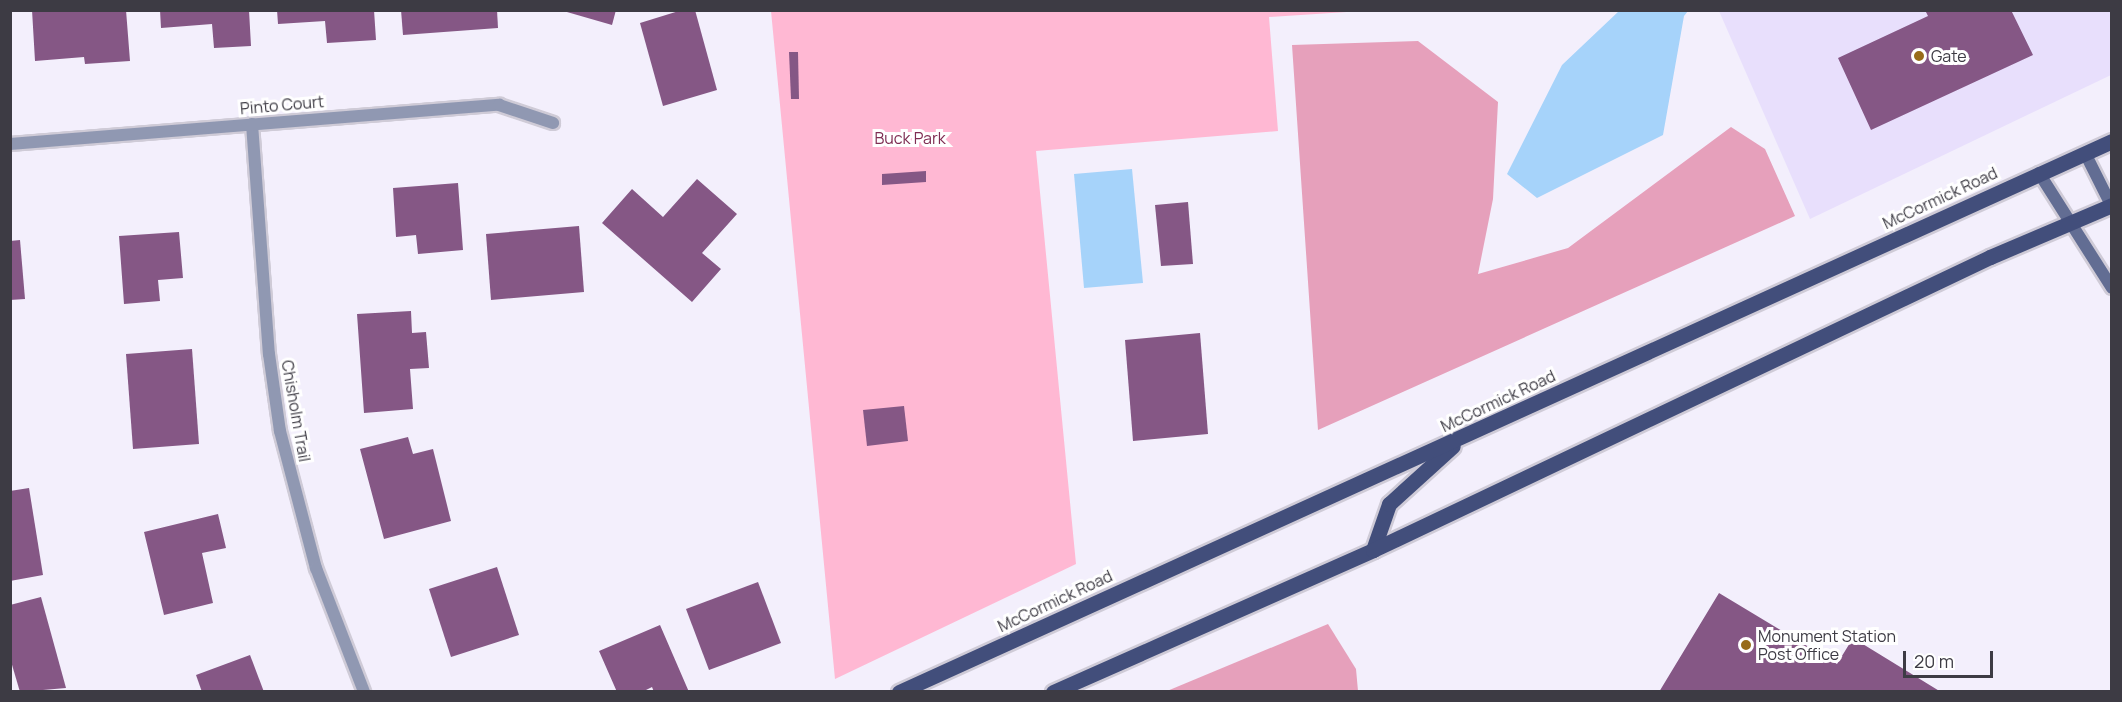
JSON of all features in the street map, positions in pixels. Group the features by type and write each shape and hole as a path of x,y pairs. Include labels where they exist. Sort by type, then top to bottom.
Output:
{"main road":[{"name":"McCormick Road","path":"899,692 2112,141"},
{"path":"1053,692 1372,550 1990,257 2111,206"},
{"path":"1372,550 1389,504 1464,436"}],"street":[{"name":"Pinto Court","path":"10,144 499,105 553,123"},
{"name":"Chisholm Trail","path":"252,124 269,354 280,431 316,568 364,692"},
{"path":"2085,153 2111,206"},
{"path":"2039,173 2112,288"}],"shaded area":[{"path":"1719,11 2111,11 2111,75 1810,219"},
{"path":"1418,41 1498,102 1493,199 1478,274 1568,248 1731,127 1765,149 1795,216 1318,430 1292,45"},
{"path":"1328,624 1356,669 1358,691 1167,691"}],"green space":[{"name":"Buck Park","path":"771,11 1362,11 1269,17 1278,131 1036,151 1076,564 835,679"}],"water":[{"path":"1619,11 1688,11 1684,16 1663,135 1537,198 1507,174 1562,65"},
{"path":"1132,169 1143,283 1084,288 1074,174"}],"building":[{"path":"32,10 126,10 130,61 85,64 84,57 35,61"},
{"path":"160,10 249,10 251,46 214,48 212,24 161,28"},
{"path":"277,10 374,10 376,40 327,43 325,21 278,24"},
{"path":"401,10 497,10 498,28 403,35"},
{"path":"560,10 616,10 612,25"},
{"path":"682,10 695,10 717,90 663,106 640,23"},
{"path":"1925,10 2011,10 2033,55 1871,130 1838,58 1928,16"},
{"path":"789,52 798,52 799,99 791,99"},
{"path":"926,171 926,182 882,185 882,174"},
{"path":"697,179 737,214 702,253 721,269 692,302 602,223 632,189 663,217"},
{"path":"458,183 463,250 418,254 416,235 396,237 393,188"},
{"path":"1188,202 1193,264 1161,266 1155,205"},
{"path":"579,226 584,292 491,300 486,234"},
{"path":"179,232 183,278 158,280 160,301 124,304 119,236"},
{"path":"20,240 25,299 10,300 10,241"},
{"path":"411,311 412,333 426,332 429,368 410,369 413,409 364,413 357,314"},
{"path":"1200,333 1208,434 1133,441 1125,340"},
{"path":"192,349 199,444 133,449 126,354"},
{"path":"904,406 908,441 867,446 863,410"},
{"path":"408,437 413,454 433,449 451,521 384,539 360,449"},
{"path":"29,488 43,575 10,581 10,491"},
{"path":"218,514 226,548 202,553 213,603 164,615 144,532"},
{"path":"497,567 519,635 451,657 429,589"},
{"path":"758,582 781,643 709,670 686,609"},
{"name":"Monument Station Post Office","path":"1719,593 1837,664 1853,638 1941,692 1659,692"},
{"path":"41,597 66,688 20,692 10,658 10,605"},
{"path":"660,625 689,692 654,692 652,687 642,692 617,692 599,651"},
{"path":"250,655 264,692 202,692 196,675"}],"place":[{"name":"Gate","path":"1919,56"},
{"name":"Monument Station Post Office","path":"1746,645"}]}
